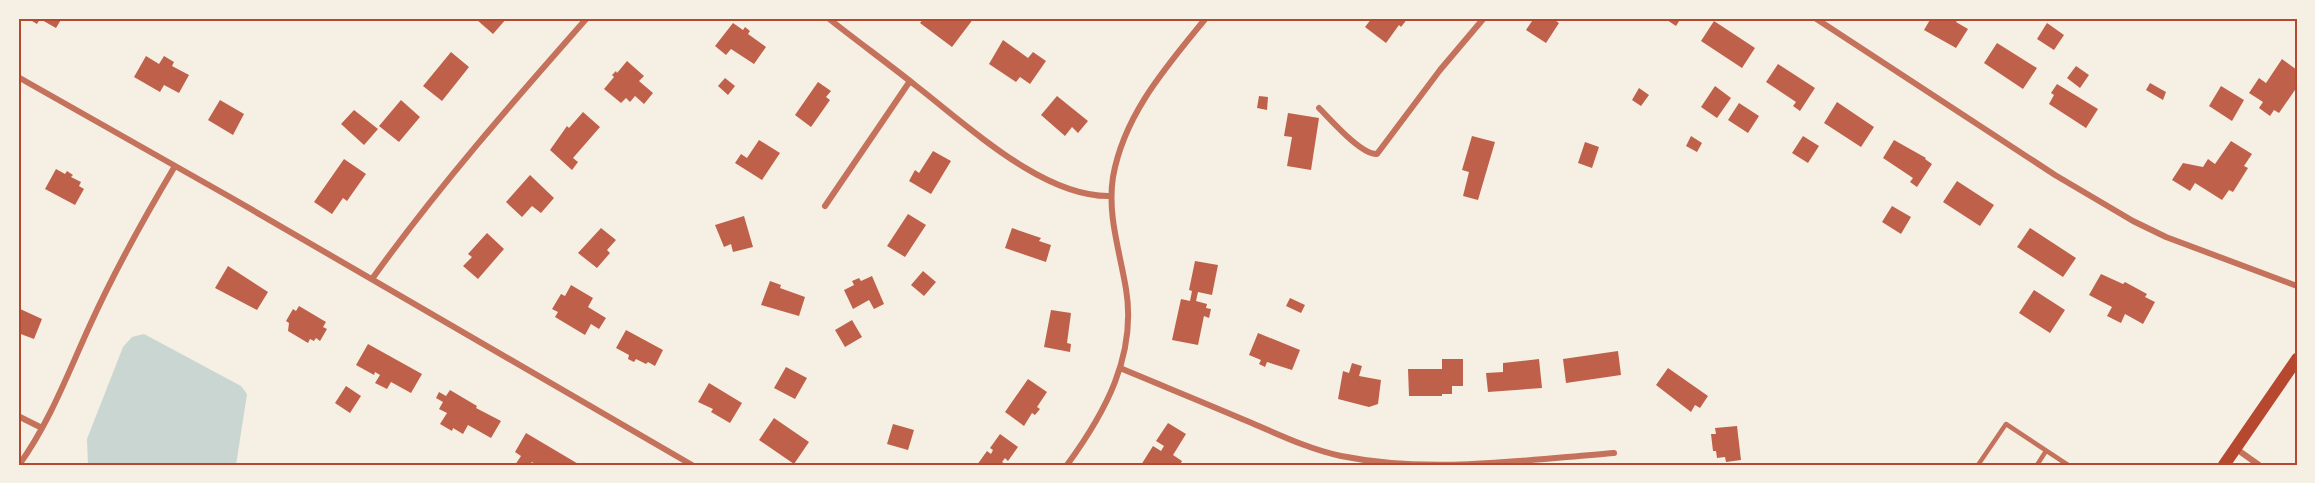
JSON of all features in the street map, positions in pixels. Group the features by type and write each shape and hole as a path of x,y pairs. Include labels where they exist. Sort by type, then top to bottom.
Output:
{"main road":[{"path":"2224,465 2297,359"}],"street":[{"path":"372,279 416,218 465,157 587,18"},
{"path":"828,18 1003,154 1036,173 1085,194 1111,196"},
{"path":"1067,465 1102,413 1120,368 1127,343 1129,317 1127,291 1111,211 1113,176 1124,138 1137,110 1158,78 1206,18"},
{"path":"1319,108 1360,147 1371,154 1377,154 1440,70 1484,18"},
{"path":"1815,18 2055,175 2133,221 2166,237 2297,286"},
{"path":"18,77 692,465"},
{"path":"825,206 910,81"},
{"path":"20,465 42,428 113,276 175,166"},
{"path":"1120,368 1305,446 1340,456 1375,462 1484,464 1614,453"},
{"path":"18,416 42,428"},
{"path":"2235,448 2259,465"}],"lane":[{"path":"1978,465 2006,424 2068,465"},
{"path":"2037,465 2046,451"}],"shaded area":[{"path":"144,334 241,386 247,394 236,465 88,465 87,439 123,347 132,337"}],"building":[{"path":"27,18 62,18 56,28 40,19 37,24"},
{"path":"478,18 507,18 493,34 477,20"},
{"path":"924,18 974,18 952,47 920,23"},
{"path":"1372,18 1408,18 1401,27 1399,25 1386,43 1365,27"},
{"path":"1534,18 1552,18 1559,23 1546,43 1526,30"},
{"path":"1664,18 1681,18 1676,26"},
{"path":"1931,18 1959,18 1956,22 1968,29 1956,48 1924,30"},
{"path":"1714,21 1755,48 1742,68 1701,41"},
{"path":"733,23 743,30 745,27 750,31 748,34 766,47 754,64 731,49 726,55 715,46"},
{"path":"2047,23 2064,35 2054,50 2037,39"},
{"path":"1003,40 1028,58 1033,52 1046,61 1030,84 1020,77 1016,82 989,64"},
{"path":"1997,43 2037,68 2023,89 1984,63"},
{"path":"451,52 469,67 442,101 423,86"},
{"path":"146,56 159,64 164,56 174,62 172,66 189,75 179,93 164,85 160,92 134,77"},
{"path":"2282,59 2297,70 2297,87 2279,113 2274,110 2270,116 2259,108 2263,102 2249,93 2259,78 2266,83"},
{"path":"627,61 644,76 639,81 653,93 644,104 635,96 630,102 626,98 621,103 604,89 614,77 612,75 616,71 617,73"},
{"path":"1778,64 1815,88 1800,111 1793,106 1796,102 1766,82"},
{"path":"2076,66 2089,75 2080,88 2067,78"},
{"path":"725,78 735,86 728,95 718,86"},
{"path":"818,82 831,91 826,97 830,100 811,127 795,115"},
{"path":"2150,83 2166,92 2163,100 2146,90"},
{"path":"2057,84 2098,109 2086,128 2049,104 2054,95 2051,93"},
{"path":"1715,86 1731,98 1717,118 1701,107"},
{"path":"2221,86 2244,100 2232,121 2209,106"},
{"path":"1639,88 1649,95 1641,106 1632,100"},
{"path":"1057,96 1088,121 1078,133 1072,127 1065,136 1041,115"},
{"path":"1259,96 1268,97 1267,110 1257,108"},
{"path":"220,100 244,114 233,135 208,120"},
{"path":"401,100 420,117 399,142 379,126"},
{"path":"1837,102 1874,127 1861,147 1824,123"},
{"path":"1739,103 1759,116 1748,133 1728,120"},
{"path":"354,110 378,129 364,145 341,124"},
{"path":"583,112 600,127 573,158 578,162 572,170 550,150 567,126 569,128"},
{"path":"1288,113 1319,118 1311,170 1287,166 1292,137 1284,136"},
{"path":"1472,136 1495,142 1478,200 1463,196 1469,172 1462,170"},
{"path":"1691,136 1702,143 1697,152 1686,146"},
{"path":"1803,136 1819,146 1808,163 1792,153"},
{"path":"759,140 780,153 762,180 735,163 741,154 747,158"},
{"path":"1894,140 1926,158 1932,164 1917,187 1910,182 1913,178 1883,158"},
{"path":"2231,141 2252,154 2244,166 2248,168 2233,192 2229,190 2222,200 2195,183 2190,191 2172,180 2183,163 2203,167 2208,159 2215,164"},
{"path":"1585,142 1599,147 1592,168 1578,163"},
{"path":"933,151 951,161 931,194 909,181 915,170 919,173"},
{"path":"344,159 366,174 347,201 343,198 332,214 314,202"},
{"path":"56,169 65,174 67,171 73,175 71,177 81,182 79,186 84,189 75,205 45,189"},
{"path":"530,175 554,198 541,213 532,206 522,217 506,202"},
{"path":"1957,181 1994,205 1980,226 1943,202"},
{"path":"1892,206 1911,217 1901,234 1882,222"},
{"path":"908,214 926,225 905,257 887,246"},
{"path":"744,216 753,247 733,252 731,244 724,247 715,225"},
{"path":"601,228 616,240 607,250 610,253 597,268 578,253"},
{"path":"1012,228 1041,238 1039,241 1051,245 1046,262 1005,248"},
{"path":"2030,228 2076,258 2063,277 2017,247"},
{"path":"487,233 504,249 478,279 463,266 472,257 468,254"},
{"path":"1195,261 1218,265 1212,295 1198,292 1196,301 1207,304 1206,308 1211,309 1209,318 1204,316 1198,345 1172,340 1181,299 1190,301 1192,291 1189,290"},
{"path":"228,266 268,292 257,310 215,288"},
{"path":"923,271 936,282 924,296 911,285"},
{"path":"2101,274 2123,284 2125,282 2147,294 2145,297 2155,302 2143,324 2125,314 2121,323 2107,316 2112,307 2089,295"},
{"path":"872,276 884,304 874,309 869,300 853,309 844,290 854,285 852,281 859,278 861,281"},
{"path":"770,281 781,285 780,288 805,297 799,316 761,305"},
{"path":"571,285 593,298 588,307 606,318 599,329 591,324 585,335 555,317 558,312 552,309 561,294 565,296"},
{"path":"2034,290 2065,310 2050,333 2019,313"},
{"path":"1290,298 1305,305 1301,313 1286,306"},
{"path":"299,306 326,322 323,327 327,329 320,341 316,338 314,341 310,339 308,343 288,331 289,323 286,321 293,309 296,311"},
{"path":"18,308 42,319 34,339 18,333"},
{"path":"1051,310 1071,313 1067,343 1071,344 1070,352 1044,347"},
{"path":"852,320 862,337 845,347 835,330"},
{"path":"626,330 663,350 655,366 636,359 634,362 628,359 629,355 616,348"},
{"path":"1258,333 1300,350 1292,370 1267,362 1265,367 1259,364 1261,360 1249,355"},
{"path":"368,344 422,374 411,393 391,382 387,389 375,383 380,375 375,372 374,375 356,365"},
{"path":"1618,351 1621,375 1566,383 1563,359"},
{"path":"1442,359 1463,359 1463,386 1452,386 1452,394 1442,394 1442,396 1409,396 1408,369 1442,369"},
{"path":"1539,359 1542,388 1488,392 1486,373 1503,372 1503,363"},
{"path":"1352,363 1362,366 1359,376 1381,380 1378,404 1369,407 1338,399 1343,371 1349,373"},
{"path":"786,367 807,378 795,399 774,388"},
{"path":"1668,368 1708,396 1700,408 1695,405 1691,412 1656,385"},
{"path":"1028,379 1047,392 1037,407 1040,409 1035,415 1032,413 1024,426 1005,412"},
{"path":"709,383 742,403 730,423 711,412 713,409 698,402"},
{"path":"346,386 361,396 350,413 335,403"},
{"path":"450,390 477,406 476,408 501,421 491,438 468,425 463,434 440,424 447,413 439,409 443,402 436,398 439,392 446,396"},
{"path":"774,418 809,442 794,464 759,440"},
{"path":"1168,423 1186,434 1173,455 1182,461 1180,465 1141,465 1153,446 1161,451 1164,446 1156,441"},
{"path":"893,424 914,430 908,450 887,444"},
{"path":"1737,426 1741,460 1726,462 1725,457 1717,458 1716,451 1713,451 1711,434 1716,434 1715,428"},
{"path":"526,433 580,465 537,465 532,462 530,465 515,465 521,456 515,452"},
{"path":"1000,434 1018,447 1008,461 1005,458 1002,462 1007,465 977,465 987,451 991,454 993,450 990,448"}]}
